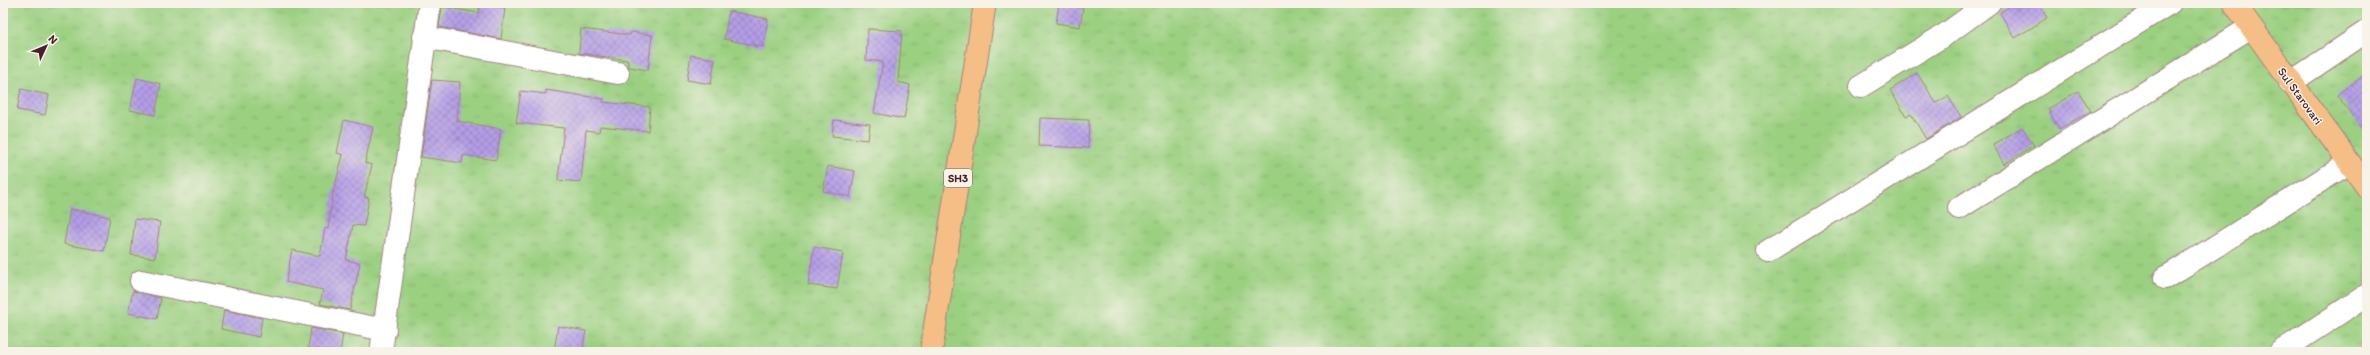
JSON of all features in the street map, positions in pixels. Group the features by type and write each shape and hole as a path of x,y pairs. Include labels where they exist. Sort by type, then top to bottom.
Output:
{"main road":[{"name":"SH3","path":"931,352 985,3"},
{"name":"Sul Starovari","path":"2234,3 2290,83 2367,187"}],"street":[{"path":"381,352 424,37 430,3"},
{"path":"1861,86 1946,34 1989,3"},
{"path":"1768,251 2170,3"},
{"path":"1959,208 2251,27"},
{"path":"2290,83 2367,31"},
{"path":"424,37 618,73"},
{"path":"2165,278 2349,163"},
{"path":"141,280 384,330"},
{"path":"2280,352 2367,295"}],"green space":[{"path":"3,3 2367,3 2367,352 3,352"}],"building":[{"path":"2014,3 2039,3 2047,18 2015,38 2000,13"},
{"path":"1059,4 1083,8 1080,27 1056,23"},
{"path":"480,5 505,8 501,39 439,27 442,7 479,13"},
{"path":"729,11 768,19 763,47 724,39"},
{"path":"581,29 630,35 631,32 652,35 648,70 629,67 627,60 579,53"},
{"path":"868,29 902,31 898,82 910,85 904,119 874,113 883,62 866,60"},
{"path":"691,55 715,59 711,84 687,80"},
{"path":"1917,73 1936,103 1948,96 1961,117 1926,139 1911,114 1906,116 1890,90"},
{"path":"2367,73 2367,136 2337,95"},
{"path":"137,78 161,84 155,115 130,110"},
{"path":"432,80 460,82 457,121 501,129 496,160 463,155 462,163 421,157"},
{"path":"21,89 49,95 45,115 17,110"},
{"path":"546,90 604,99 603,102 650,107 648,131 600,126 599,132 586,130 581,182 558,180 564,128 516,123 521,91 546,94"},
{"path":"2078,91 2091,111 2059,129 2048,109"},
{"path":"1040,118 1089,120 1088,148 1039,146"},
{"path":"344,120 373,127 365,163 372,165 364,197 369,198 364,226 353,225 346,260 360,263 350,310 320,304 323,290 286,282 292,250 320,256 325,228 328,229 333,193 343,155 337,153"},
{"path":"834,120 870,124 868,140 832,136"},
{"path":"2022,127 2034,145 2004,164 1993,145"},
{"path":"828,166 855,171 850,197 823,191"},
{"path":"70,209 110,217 104,251 64,244"},
{"path":"135,219 160,222 155,258 131,255"},
{"path":"814,247 843,252 837,289 808,285"},
{"path":"133,291 161,298 157,319 128,313"},
{"path":"224,310 262,318 259,337 221,329"},
{"path":"558,326 586,331 582,352 554,352"},
{"path":"311,328 343,334 340,352 308,348"}]}
